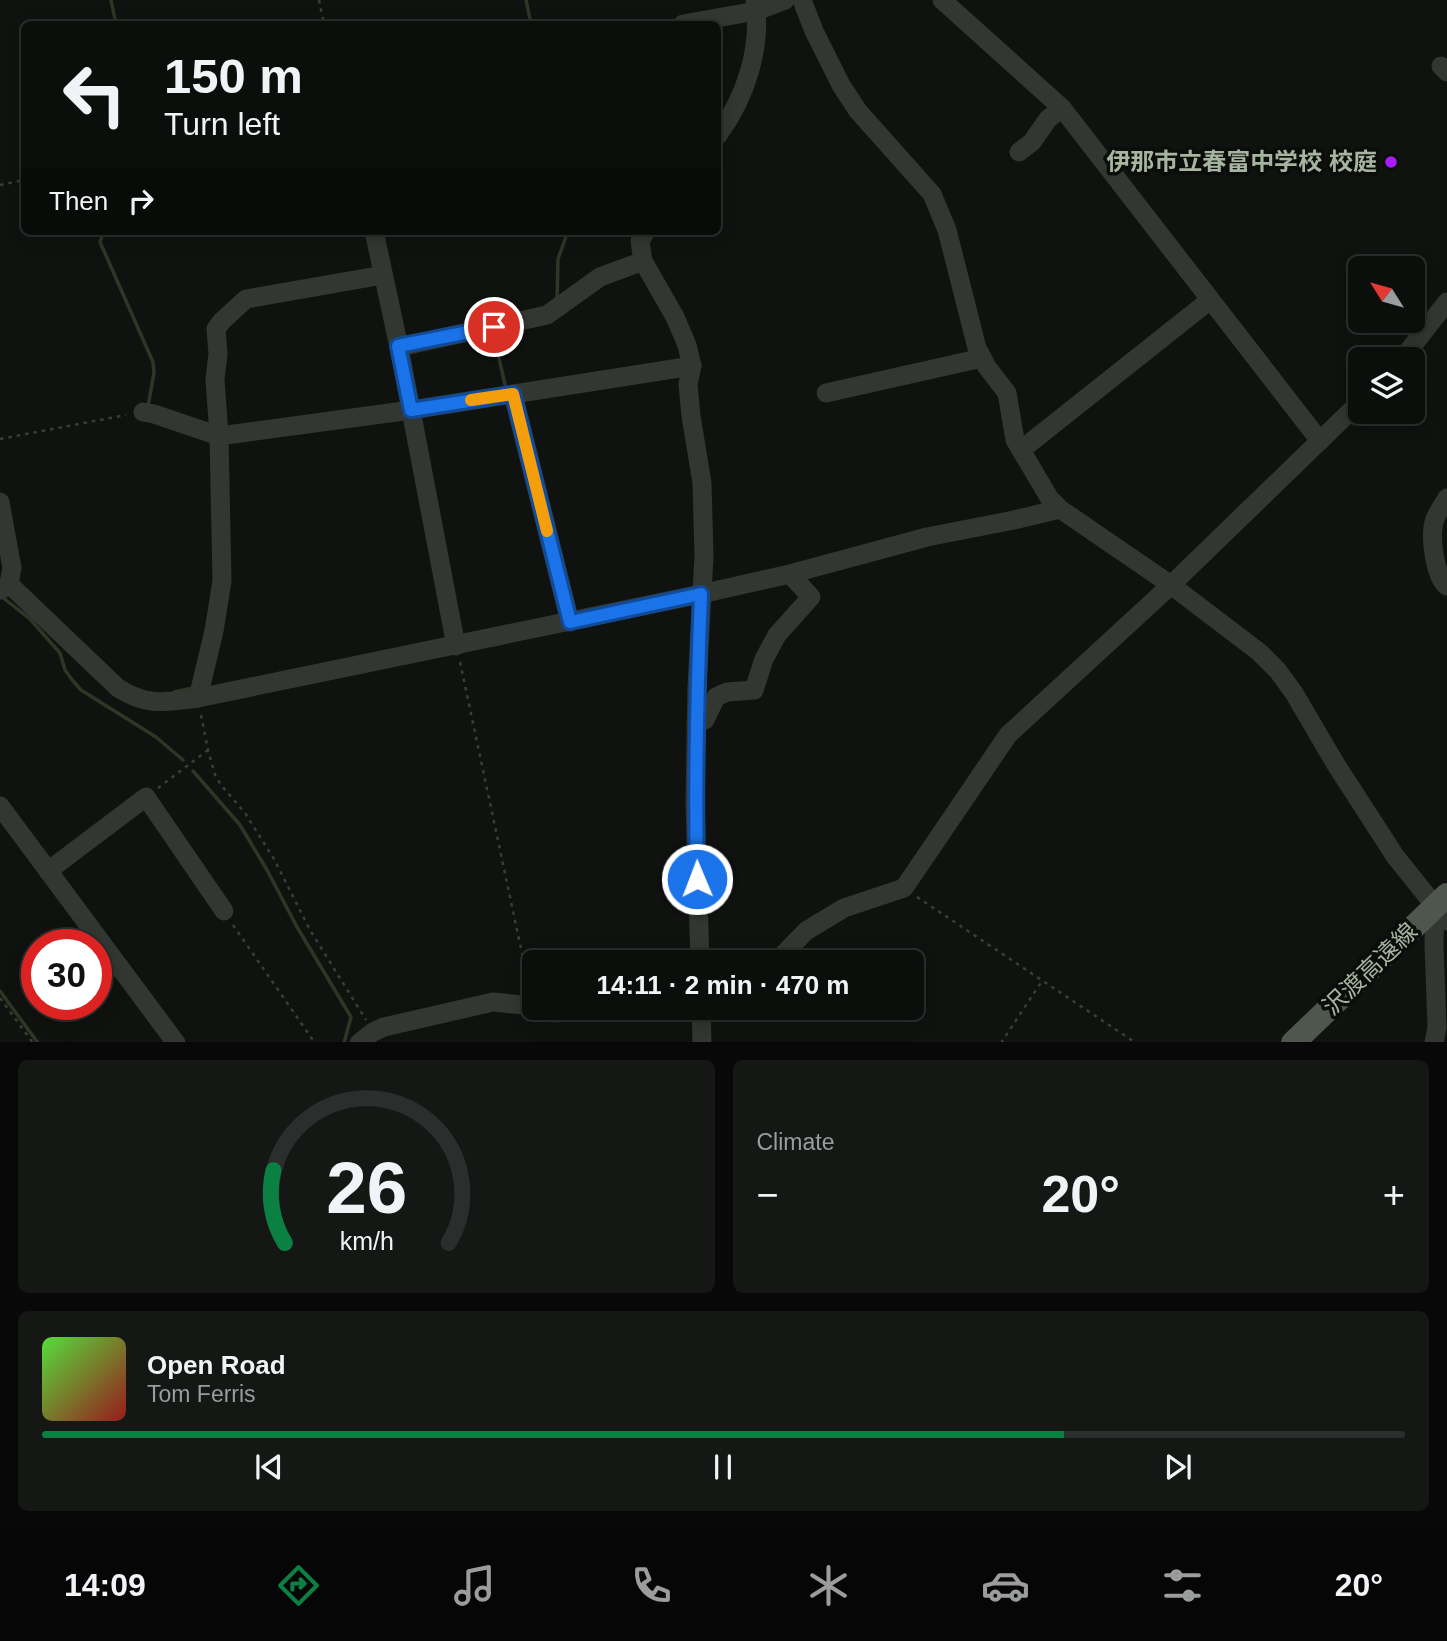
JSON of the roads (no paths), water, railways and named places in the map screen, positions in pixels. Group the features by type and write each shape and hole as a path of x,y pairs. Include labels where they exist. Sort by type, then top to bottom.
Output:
{"main road":[{"name":"沢渡高遠線","path":"1293,1042 1443,908"}],"street":[{"path":"695,21 785,0"},
{"path":"802,0 841,85 858,111 932,194 947,230 977,348 987,367 1007,393 1015,440 1050,499 1059,509 1171,585 1259,652 1278,671 1395,856 1443,908 1434,944 1437,1027 1434,1042"},
{"path":"942,0 1062,108 1320,441"},
{"path":"721,130 738,102 750,73 756,5"},
{"path":"1019,152 1032,142 1048,119 1062,108"},
{"path":"375,235 456,646"},
{"path":"644,235 640,241 643,261 675,317 687,345 692,366 688,384 702,482 704,556 695,803 700,950"},
{"path":"398,346 547,315 600,277 643,261"},
{"path":"198,698 214,631 222,581 215,379 218,354 216,329 246,299 383,275"},
{"path":"1021,450 1210,300"},
{"path":"1411,347 1447,302"},
{"path":"826,393 982,358"},
{"path":"146,412 219,436 411,410 692,366"},
{"path":"513,394 570,622"},
{"path":"788,950 806,932 844,908 904,888 1008,735 1171,585 1348,413"},
{"path":"1447,498 1433,523 1434,559 1442,583 1447,586"},
{"path":"0,502 12,568 4,588 118,688 149,702 198,698 570,622 790,574 927,537 1059,509"},
{"path":"696,723 705,720 716,697 727,692 754,690 764,659 777,635 811,597 790,574"},
{"path":"48,871 146,797 224,911"},
{"path":"0,806 176,1042"},
{"path":"366,1037 384,1027 493,1002 522,1005"},
{"path":"701,1020 702,1042"}],"waterway":[{"path":"111,0 115,21"},
{"path":"526,0 530,21"},
{"path":"103,235 100,242 153,362 154,373 148,406"},
{"path":"557,301 558,259 567,235"},
{"path":"493,332 506,389"},
{"path":"1,596 30,619 60,653 65,670 81,690 156,737 183,760"},
{"path":"174,692 193,688"},
{"path":"193,771 240,825 351,1017 344,1042"},
{"path":"0,991 37,1042"}],"place":[{"name":"伊那市立春富中学校 校庭","path":"1391,162"}]}
